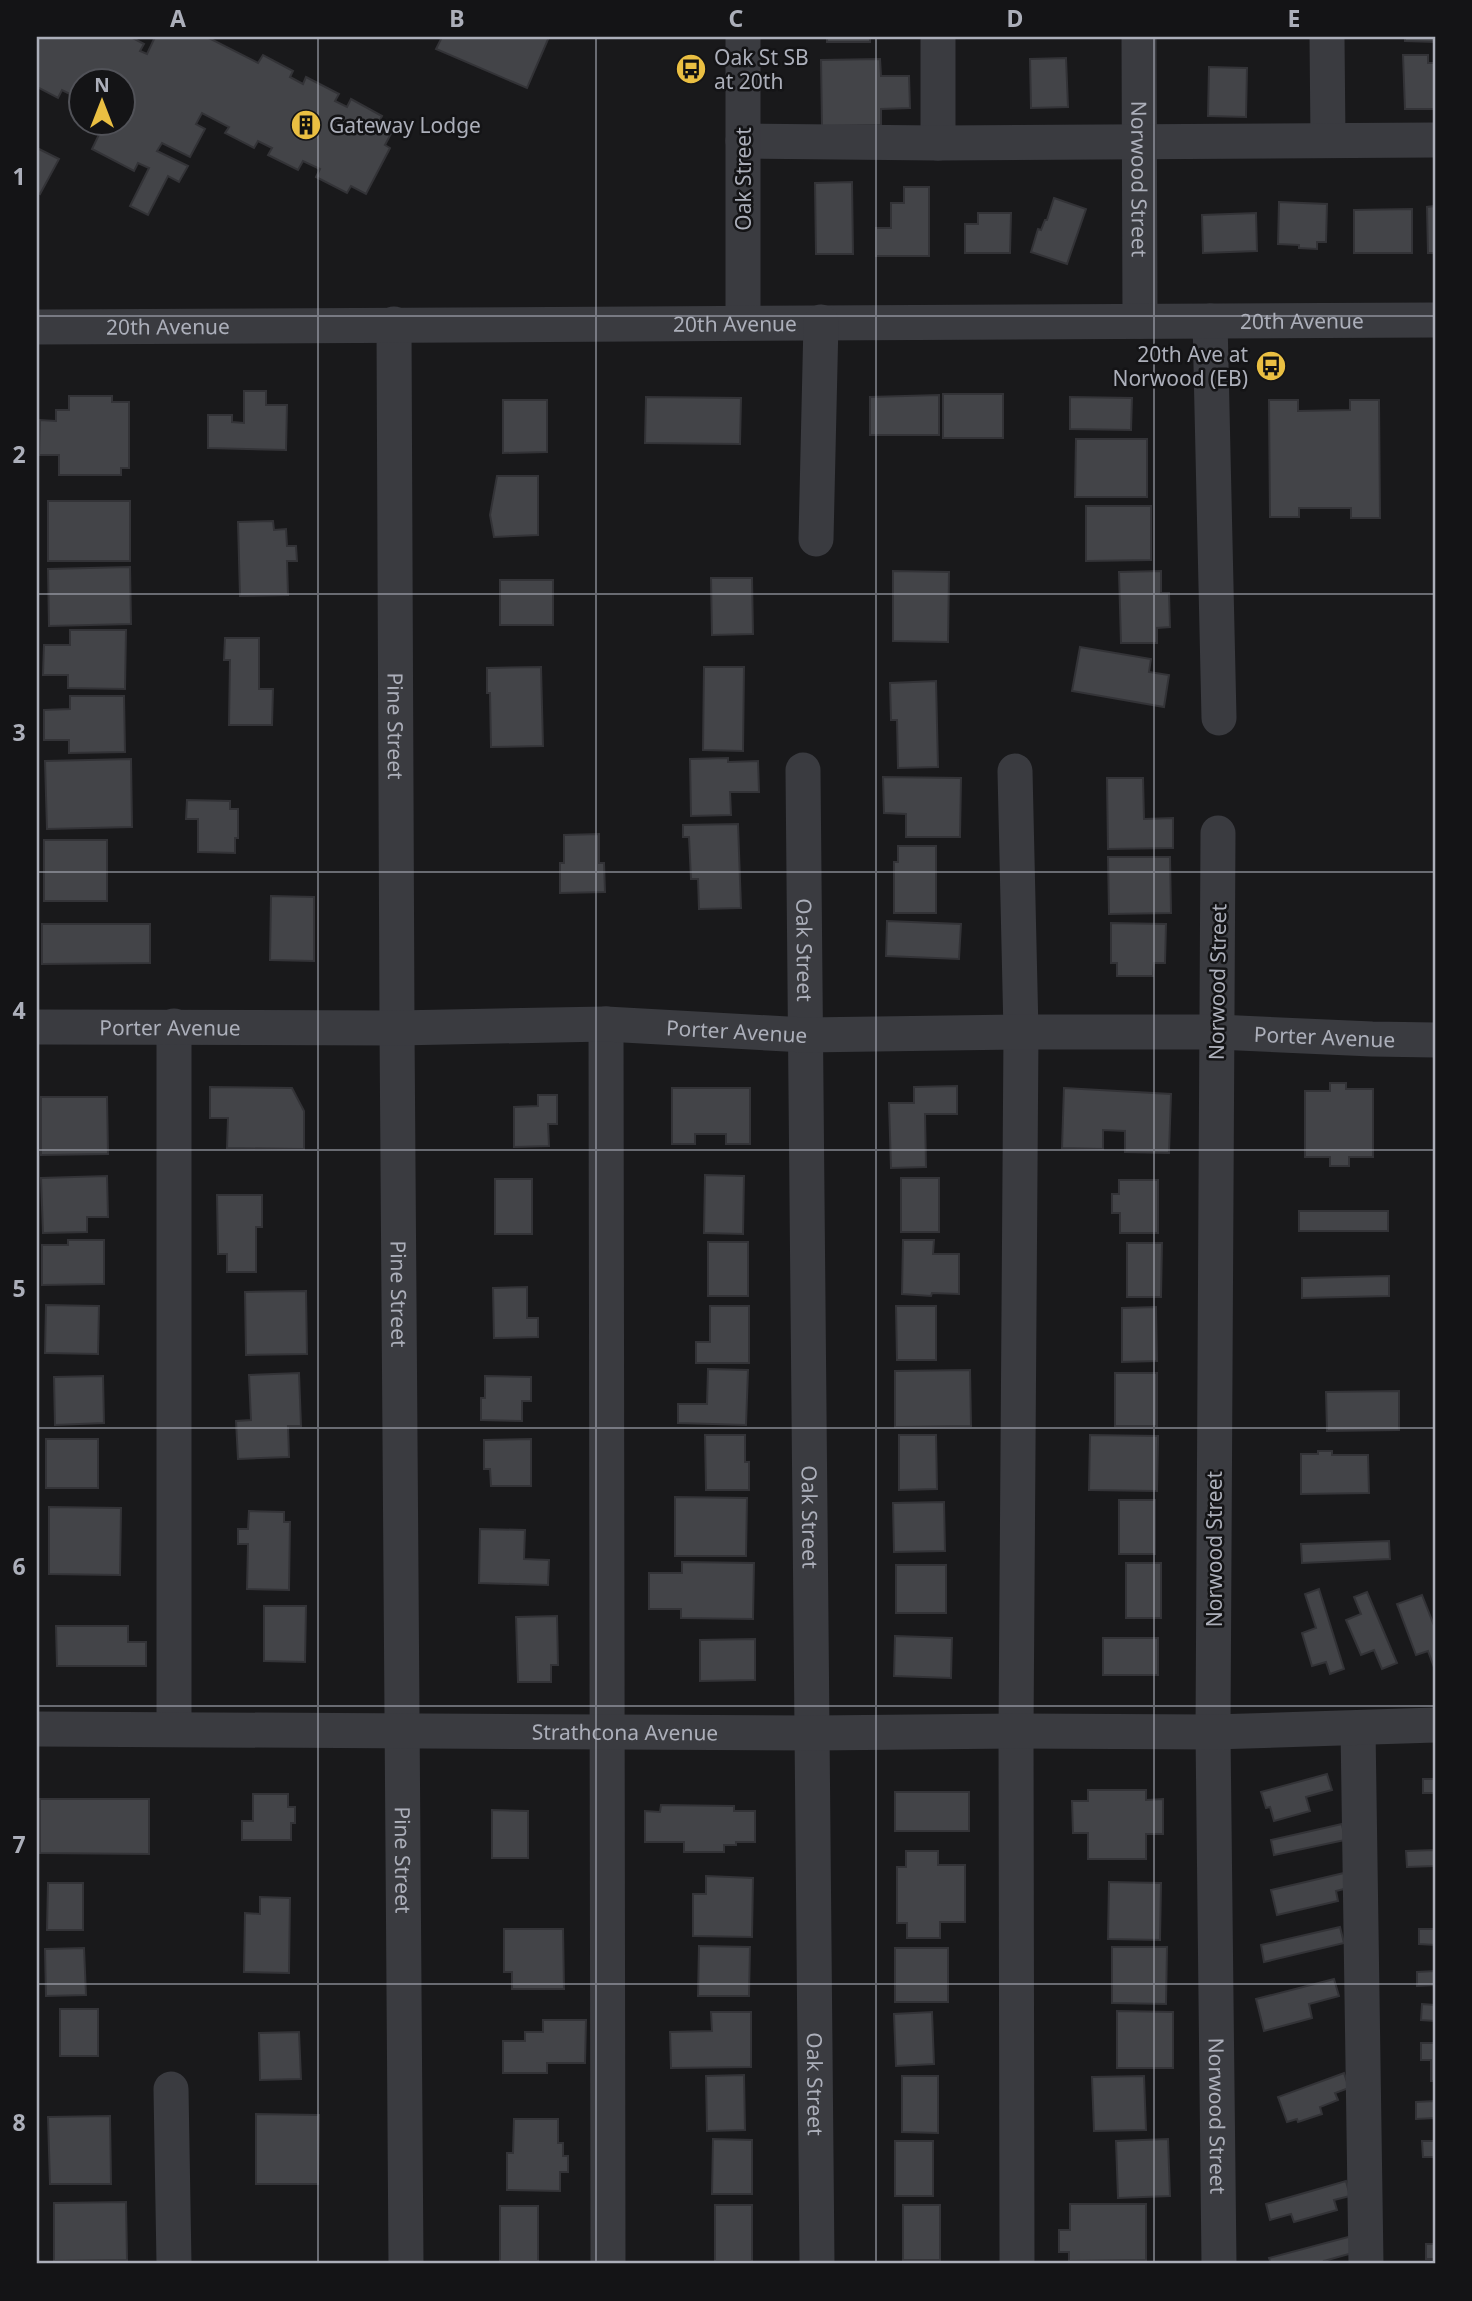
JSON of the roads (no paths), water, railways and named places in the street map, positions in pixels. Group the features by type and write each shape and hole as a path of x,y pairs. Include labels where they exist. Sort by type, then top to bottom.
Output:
{"street":[{"name":"Oak Street","path":"743,37 743,322"},
{"path":"938,37 938,143"},
{"name":"Norwood Street","path":"1139,37 1140,321"},
{"path":"1327,37 1328,140"},
{"path":"743,141 938,143 1435,140"},
{"name":"20th Avenue","path":"37,327 1435,320"},
{"path":"1209,321 1219,718"},
{"path":"816,538 821,322"},
{"name":"Pine Street","path":"394,324 406,2264"},
{"name":"Oak Street","path":"803,770 817,2264"},
{"path":"1015,771 1021,1032 1016,1731 1017,2264"},
{"name":"Norwood Street","path":"1218,833 1213,1732 1219,2264"},
{"path":"606,1024 608,2264"},
{"name":"Porter Avenue","path":"37,1027 397,1028 606,1024 805,1035 1217,1032 1435,1040"},
{"path":"174,1026 174,1729"},
{"name":"Strathcona Avenue","path":"37,1729 1213,1732 1435,1725"},
{"path":"1358,1728 1366,2264"},
{"path":"171,2089 174,2264"}],"place":[{"name":"Oak St SB at 20th","path":"691,69"},
{"name":"Gateway Lodge","path":"306,125"},
{"name":"20th Ave at Norwood (EB)","path":"1271,366"}]}
